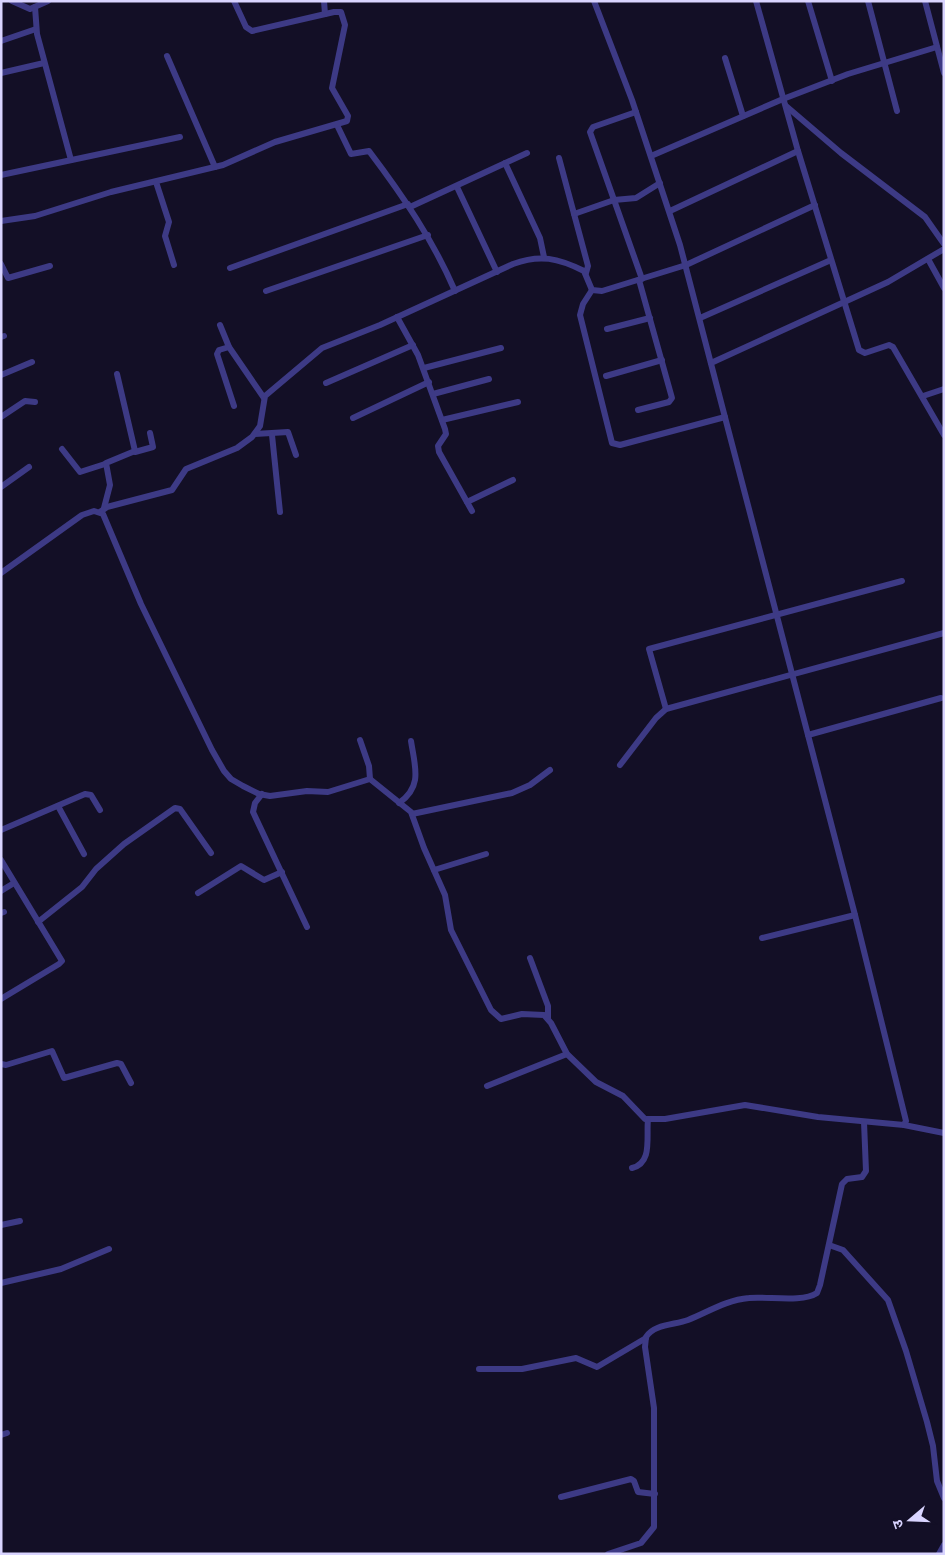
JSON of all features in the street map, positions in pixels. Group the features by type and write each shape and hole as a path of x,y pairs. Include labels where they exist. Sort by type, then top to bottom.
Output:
{"street":[{"path":"12,1 27,9 48,1"},
{"path":"1,221 35,216 111,192 215,167 275,142 337,125 348,119 332,88 345,22 341,12 252,31 246,27 234,1"},
{"path":"324,1 325,14"},
{"path":"594,1 636,112 670,211 686,265 855,915 906,1121 904,1125"},
{"path":"756,1 798,151 859,350 865,353 889,345 894,347 944,435"},
{"path":"808,1 832,81"},
{"path":"868,1 897,111"},
{"path":"925,1 944,73"},
{"path":"35,7 38,19 36,29 71,160"},
{"path":"1,41 36,29"},
{"path":"651,156 783,98 944,41"},
{"path":"167,56 215,167"},
{"path":"725,58 743,116"},
{"path":"1,73 44,63"},
{"path":"785,106 841,153 925,217 944,244"},
{"path":"636,112 591,129 641,280 671,400 638,410"},
{"path":"337,125 351,154 369,152 409,205 428,235 455,291"},
{"path":"1,175 180,137"},
{"path":"670,211 798,151"},
{"path":"230,268 457,187 527,153"},
{"path":"559,158 576,213 588,266 586,273 592,290"},
{"path":"505,163 540,238 544,257"},
{"path":"156,182 169,224 165,236 174,265"},
{"path":"576,213 614,200 640,197 660,183"},
{"path":"457,187 497,272"},
{"path":"592,290 602,291 686,265 815,205"},
{"path":"266,291 428,235"},
{"path":"712,363 888,282 944,249"},
{"path":"1,573 82,515 172,490 186,469 237,448 255,434 261,420 264,398 322,348 520,262 544,257 580,269 586,273"},
{"path":"928,259 944,288"},
{"path":"700,318 831,260"},
{"path":"1,264 8,278 50,266"},
{"path":"592,290 582,304 580,315 612,444 620,445 725,417"},
{"path":"397,317 424,368 442,420 446,434 439,443 438,449 472,511"},
{"path":"607,330 650,318"},
{"path":"220,325 229,347 264,398"},
{"path":"326,383 413,345"},
{"path":"229,347 219,350 218,354 234,406"},
{"path":"424,368 501,348"},
{"path":"606,376 662,360"},
{"path":"1,375 32,362"},
{"path":"117,374 135,452"},
{"path":"433,394 488,379"},
{"path":"353,418 429,382"},
{"path":"922,396 944,389"},
{"path":"1,417 25,401 35,402"},
{"path":"442,420 518,402"},
{"path":"62,449 80,472 135,452 153,448 150,433"},
{"path":"255,434 289,433 296,455"},
{"path":"272,435 280,512"},
{"path":"105,464 110,485 102,510 141,604 218,761 231,779 262,794 328,792 370,780"},
{"path":"1,487 29,467"},
{"path":"467,502 513,480"},
{"path":"666,709 649,649 778,616 902,581"},
{"path":"620,765 656,718 666,709 793,676 944,633"},
{"path":"808,736 940,698"},
{"path":"360,740 366,756 370,780 412,814 445,894 451,930 491,1010 501,1019 531,1013 541,1014 548,1018"},
{"path":"399,803 410,795 414,787 412,741"},
{"path":"412,814 512,793 530,786 550,770"},
{"path":"1,830 88,793 100,810"},
{"path":"262,794 255,804 253,812 308,927"},
{"path":"58,806 84,854"},
{"path":"38,922 82,887 96,869 124,844 175,808 180,809 210,852"},
{"path":"434,870 486,854"},
{"path":"1,860 61,958 61,963 1,999"},
{"path":"198,893 241,866 264,880 282,872"},
{"path":"1,891 14,883"},
{"path":"762,938 855,915"},
{"path":"530,958 548,1006 548,1018 567,1054 596,1082 623,1096 641,1116 648,1119 678,1117 745,1105 864,1122 904,1125 944,1133"},
{"path":"1,1064 6,1066 52,1051 64,1078 117,1063 121,1064 131,1083"},
{"path":"487,1086 567,1054"},
{"path":"632,1168 641,1165 646,1160 648,1119"},
{"path":"479,1369 522,1369 576,1358 597,1367 646,1338 648,1334 656,1329 697,1316 714,1307 744,1298 806,1297 814,1295 820,1285 842,1184 847,1179 862,1177 866,1171 864,1122"},
{"path":"1,1225 20,1221"},
{"path":"828,1245 843,1250 888,1300 906,1350 934,1446 937,1481 944,1498"},
{"path":"1,1283 61,1269 109,1249"},
{"path":"608,1554 640,1543 651,1533 654,1527 654,1408 645,1348 646,1338"},
{"path":"561,1497 631,1479 634,1481 638,1492 655,1494"},
{"path":"939,1554 944,1545"}]}
